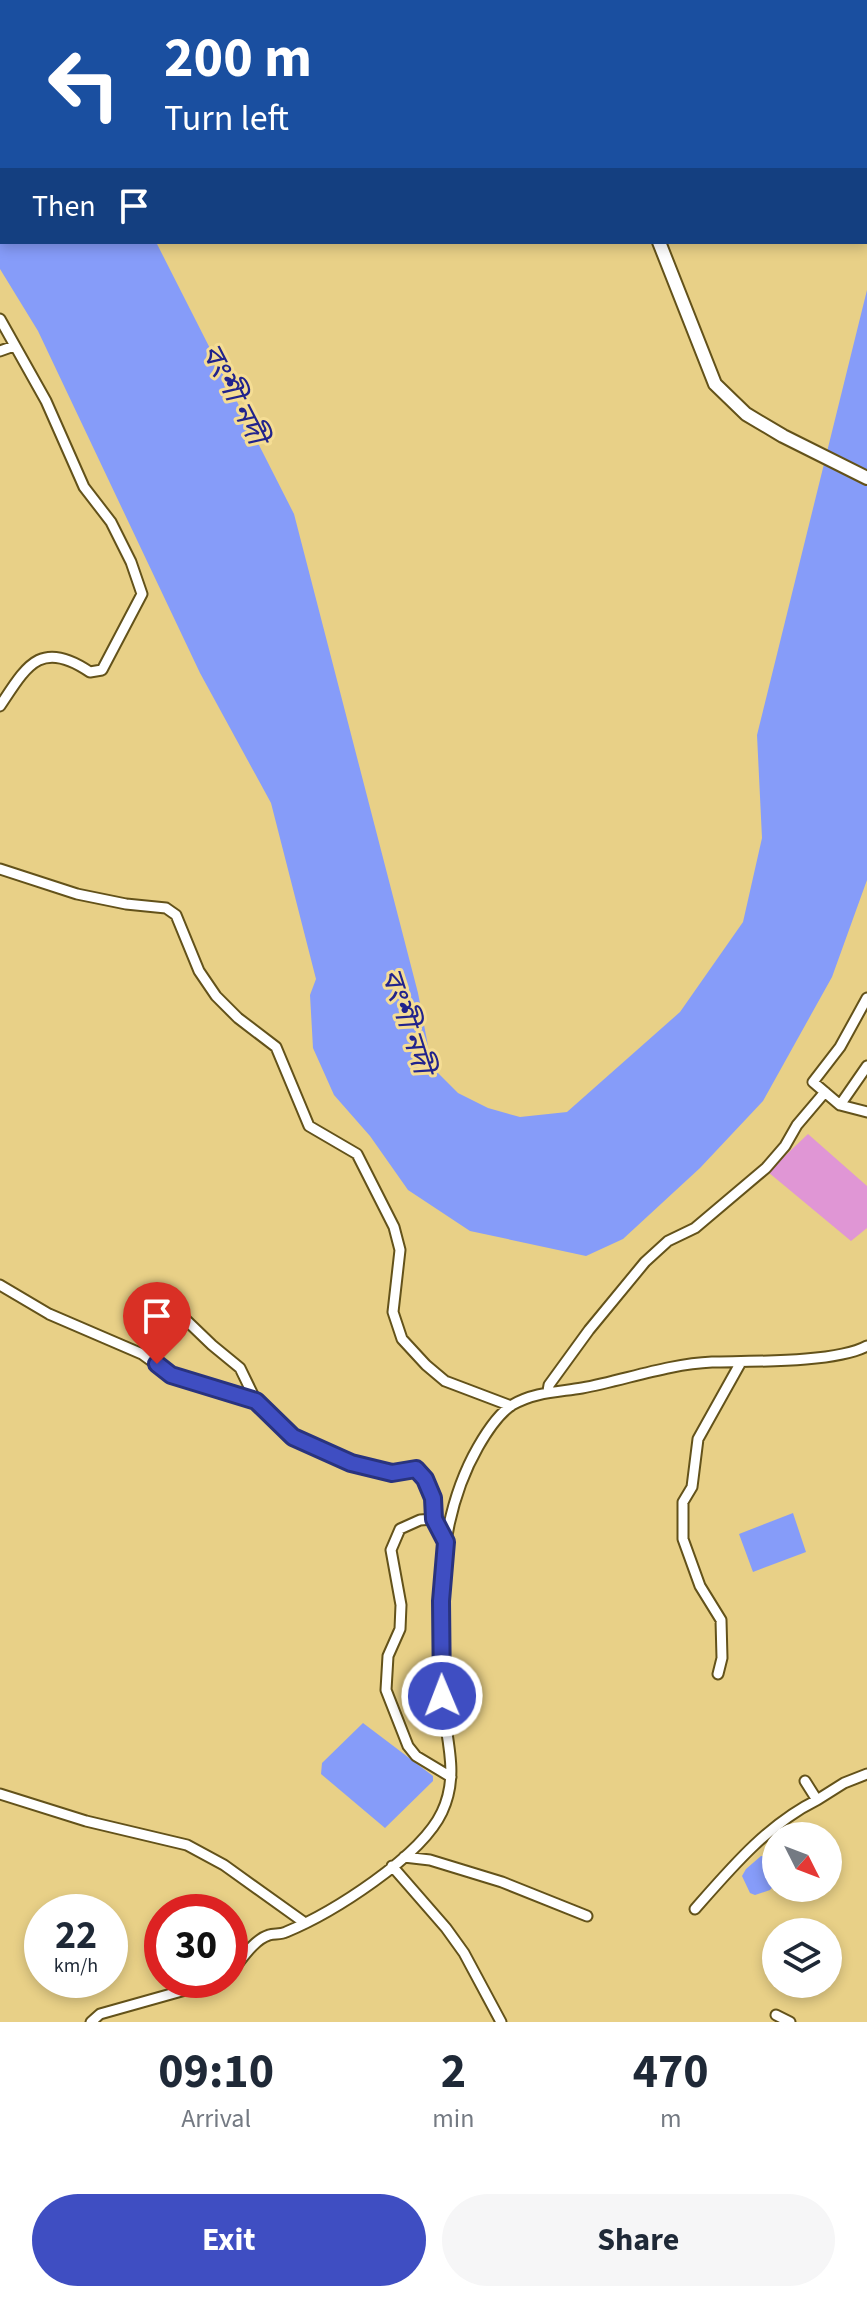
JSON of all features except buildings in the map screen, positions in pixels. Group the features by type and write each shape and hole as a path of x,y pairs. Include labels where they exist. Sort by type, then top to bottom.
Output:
{"main road":[{"path":"660,244 715,384 746,414 867,478"}],"street":[{"path":"0,319 46,401 84,487 111,522 131,562 142,594 102,670 90,672 72,661 51,657 41,659 26,667 0,706"},
{"path":"0,351 14,346"},
{"path":"0,869 77,894 166,908 176,915 199,971 216,996 238,1018 276,1047 309,1126 357,1154 394,1227 400,1250 393,1312 402,1339 445,1381 511,1406"},
{"path":"867,998 840,1047 813,1082 840,1105 867,1112"},
{"path":"840,1105 867,1066"},
{"path":"548,1391 549,1385 589,1330 645,1262 668,1241 695,1228 766,1168 825,1092"},
{"path":"0,1285 49,1314 142,1354 171,1375 256,1401"},
{"path":"147,1294 186,1320 240,1368 256,1401 293,1437 351,1463 392,1473 416,1469 425,1479 433,1498 434,1519 446,1542"},
{"path":"248,1953 269,1935 282,1934 331,1909 392,1866 423,1841 442,1812 451,1777 452,1751 442,1685 441,1601 449,1517 465,1470 488,1430 511,1406 548,1391 582,1388 640,1373 695,1365 855,1352 867,1346"},
{"path":"718,1674 722,1658 721,1620 700,1586 683,1539 683,1502 692,1487 698,1439 741,1362"},
{"path":"434,1519 420,1520 400,1529 391,1550 401,1605 400,1629 388,1656 386,1690 408,1746 416,1756 451,1777"},
{"path":"695,1909 760,1839 795,1811 844,1783 867,1774"},
{"path":"805,1781 817,1800"},
{"path":"0,1794 86,1821 187,1845 224,1865 305,1923"},
{"path":"404,1857 430,1860 502,1882 587,1916"},
{"path":"392,1866 464,1953 501,2022"},
{"path":"91,2022 100,2014 157,1998"},
{"path":"776,2015 790,2022"}],"shaded area":[{"path":"808,1134 867,1186 867,1228 851,1241 768,1172"}],"water":[{"name":"বংশী নদী","path":"0,244 157,244 294,514 418,993 432,1067 458,1093 488,1108 520,1117 567,1112 680,1012 743,922 762,838 757,735 867,290 867,880 832,977 763,1101 700,1168 623,1239 586,1256 470,1231 408,1190 370,1136 334,1095 313,1048 310,995 316,979 271,803 200,673 38,331 0,269"},
{"path":"793,1513 806,1552 753,1572 739,1534"},
{"path":"363,1723 433,1776 433,1781 385,1828 321,1774 322,1763"},
{"path":"762,1856 762,1893 750,1893 742,1876"}],"route":[{"path":"157,1364 171,1375 256,1401 293,1437 351,1463 392,1473 416,1469 425,1479 433,1498 434,1519 446,1542 441,1601 442,1696"}]}
